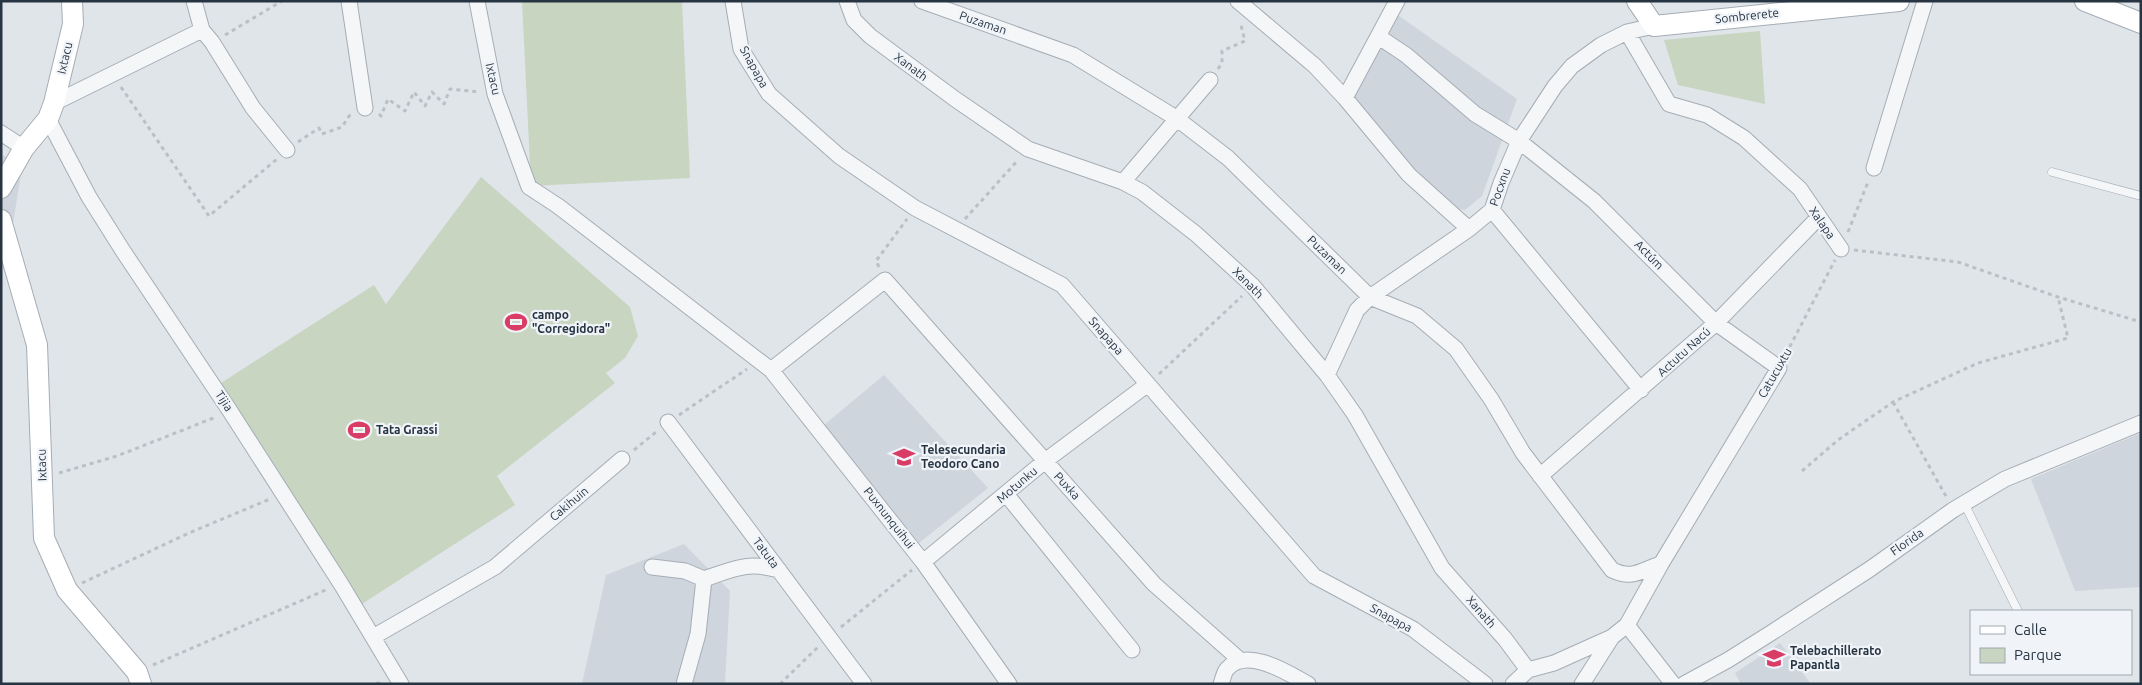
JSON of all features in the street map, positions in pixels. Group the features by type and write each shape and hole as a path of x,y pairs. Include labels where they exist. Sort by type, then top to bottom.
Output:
{"street":[{"name":"Ixtacu","path":"1,188 24,148 51,111 73,24 72,1"},
{"path":"194,1 202,30 212,42 253,108 286,150"},
{"path":"349,1 364,108"},
{"name":"Ixtacu","path":"477,1 495,94 529,187 558,206 765,365"},
{"name":"Snapapa","path":"733,1 741,49 769,94 839,156 915,208 1062,284 1314,576 1413,629 1485,684"},
{"name":"Xanath","path":"847,1 854,20 870,36 955,99 1028,148 1123,182 1142,192 1196,234 1253,286 1327,375 1354,416 1442,568 1505,639 1528,670"},
{"name":"Puzaman","path":"922,1 1072,54 1176,118 1228,158 1370,297 1417,316 1456,349 1491,399 1523,453 1612,570 1622,575 1633,575 1661,564"},
{"path":"1238,1 1262,19 1315,66 1345,98 1409,175 1469,229"},
{"path":"1345,98 1397,1"},
{"path":"1637,1 1654,26"},
{"name":"Sombrerete","path":"1654,26 1899,1"},
{"path":"1874,168 1925,1"},
{"path":"2086,1 2141,23"},
{"name":"Pocxnu","path":"1327,375 1357,310 1370,297 1469,229 1492,210 1519,141 1555,86 1572,66 1601,45 1627,32 1654,26"},
{"path":"51,111 112,74 202,30"},
{"name":"Xalapa","path":"1627,32 1669,104 1707,115 1744,138 1800,189 1841,249"},
{"name":"Actúm","path":"1379,37 1406,55 1475,114 1519,141 1594,201 1716,323 1779,368"},
{"path":"1123,182 1210,80"},
{"name":"Tijia","path":"51,111 89,196 108,228 230,411 340,584 400,684"},
{"path":"1,133 24,148"},
{"path":"1492,210 1641,390"},
{"name":"Actutu Nacú","path":"1540,476 1716,323 1818,218"},
{"name":"Ixtacu","path":"1,221 37,345 44,538 67,590 139,678"},
{"path":"765,365 885,280"},
{"name":"Puxka","path":"885,280 1154,584 1240,660"},
{"name":"Puxnunquihui","path":"765,365 923,562 1009,684"},
{"name":"Catucuxtu","path":"1528,670 1554,663 1612,637 1627,625 1661,564 1779,368"},
{"name":"Motunku","path":"923,562 1045,461 1148,384"},
{"name":"Tatuta","path":"668,422 864,684"},
{"name":"Florida","path":"1684,684 1772,633 1870,569 1959,506 2005,479 2141,423"},
{"name":"Cakihuin","path":"373,637 495,567 622,460"},
{"path":"1006,494 1132,650"},
{"path":"652,567 685,571 704,579 745,565 763,566 779,570"},
{"path":"684,684 698,634 704,579"},
{"path":"1627,625 1672,684"},
{"path":"1582,684 1612,637"},
{"path":"1221,684 1227,669 1240,660 1251,660 1275,667 1308,684"},
{"path":"1275,667 1278,684"},
{"path":"1513,684 1528,670"}],"lane":[{"path":"2052,172 2141,196"},
{"path":"1959,506 2017,610"}],"path":[{"path":"212,42 282,1"},
{"path":"1210,80 1222,63 1222,51 1244,41 1241,25 1262,19"},
{"path":"112,74 209,216 286,150 318,128 322,134 342,127 349,116 364,108 374,106 381,116 388,99 405,111 414,92 424,106 432,92 444,104 450,89 495,94"},
{"path":"955,230 1028,148"},
{"name":"Catucuxtu","path":"1779,368 1841,249 1874,168"},
{"path":"885,280 876,262 915,208"},
{"name":"Xalapa","path":"1841,249 1958,262 2058,297 2141,322"},
{"path":"1148,384 1253,286"},
{"path":"1802,471 1838,440 1893,402 1978,363 2068,338 2058,297"},
{"path":"622,460 668,422 765,365"},
{"path":"1893,402 1959,506"},
{"path":"42,478 117,456 230,411"},
{"path":"67,590 189,533 282,494"},
{"path":"780,684 828,637 923,562"},
{"path":"139,678 340,584"}],"shaded area":[{"path":"1395,13 1517,99 1482,196 1465,210 1452,208 1431,194 1350,95"},
{"path":"1,154 22,167 12,230 1,232"},
{"name":"Telesecundaria Teodoro Cano","path":"884,375 988,488 919,543 824,425"},
{"path":"2141,433 2141,587 2075,591 2031,479"},
{"path":"684,544 730,591 725,684 582,684 606,575"},
{"name":"Telebachillerato Papantla","path":"1780,643 1811,684 1741,684 1735,673"}],"green space":[{"path":"522,1 682,1 690,178 531,186"},
{"path":"1760,31 1765,104 1678,85 1664,40"},
{"path":"481,177 630,307 638,336 625,358 606,373 615,383 497,476 515,505 362,604 221,383 374,285 386,304"}],"place":[{"name":"campo \"Corregidora\"","path":"516,322"},
{"name":"Tata Grassi","path":"359,430"},
{"name":"Telesecundaria Teodoro Cano","path":"904,457"},
{"name":"Telebachillerato Papantla","path":"1774,658"}]}
